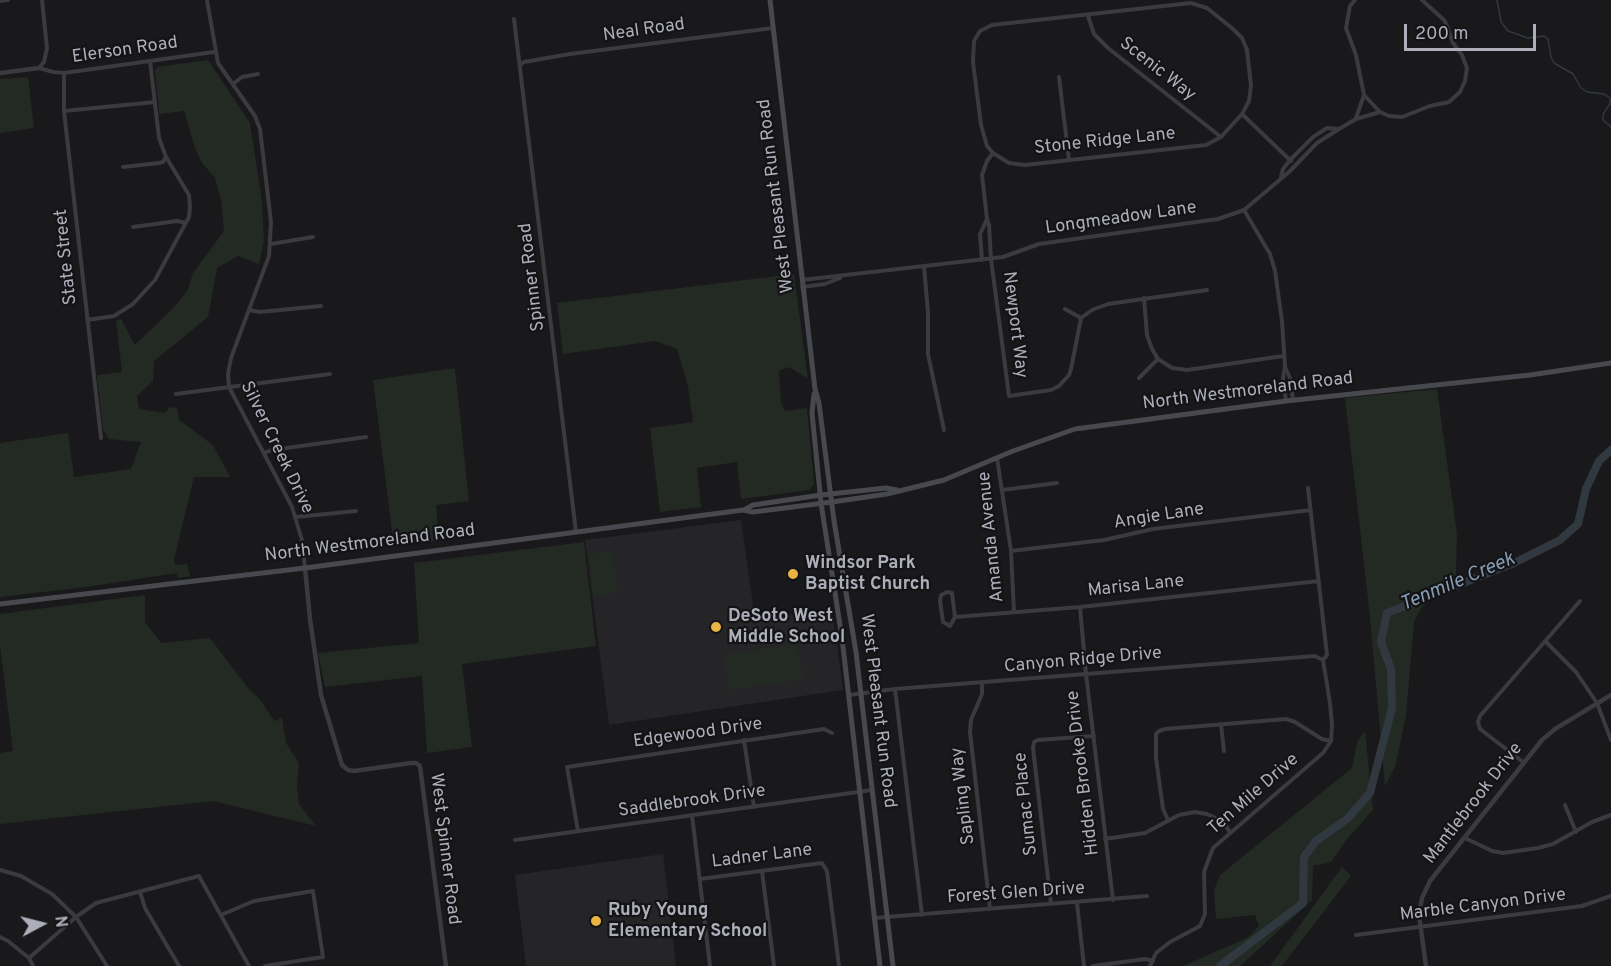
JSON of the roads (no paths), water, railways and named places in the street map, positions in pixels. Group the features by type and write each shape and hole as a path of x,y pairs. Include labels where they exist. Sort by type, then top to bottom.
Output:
{"main road":[{"name":"West Pleasant Run Road","path":"770,0 814,389 812,413 821,503 849,695 880,966"},
{"name":"North Westmoreland Road","path":"742,510 753,512 887,494 944,480 1075,429 1289,401 1530,375 1611,363"},
{"name":"West Pleasant Run Road","path":"814,389 819,403 830,494 861,694 893,966"},
{"name":"North Westmoreland Road","path":"0,604 305,568 576,531 611,529 742,510 753,505 821,495 886,488 897,490"},
{"path":"832,576 843,574"}],"street":[{"path":"0,1 8,0"},
{"path":"0,73 39,68 44,62 47,48 42,0"},
{"name":"Silver Creek Drive","path":"207,0 214,52 218,63 255,116 260,129 271,222 269,256 231,358 228,374 229,387 296,517 305,568"},
{"path":"1355,0 1350,6 1346,28 1356,55 1364,95 1356,119"},
{"path":"1364,95 1380,112 1389,116 1402,117 1430,106 1449,102 1460,92 1467,68 1462,55 1453,42 1447,26 1422,0"},
{"path":"993,153 987,146 981,125 973,62 974,41 980,31 992,25 1191,3 1207,8 1242,38 1247,50 1251,86 1249,101 1242,114 1221,137"},
{"name":"Scenic Way","path":"1088,16 1094,34 1108,48 1221,137"},
{"name":"Spinner Road","path":"514,19 576,531"},
{"name":"Neal Road","path":"520,65 524,62 570,54 773,28"},
{"name":"Elerson Road","path":"39,68 64,73 214,52"},
{"path":"87,320 114,316 133,304 155,280 186,223 190,207 189,195 166,157 159,138 150,61"},
{"name":"State Street","path":"64,73 64,111 101,438"},
{"path":"233,84 242,77 258,74"},
{"path":"1059,77 1069,160"},
{"path":"64,111 155,102"},
{"name":"Longmeadow Lane","path":"802,284 825,284 847,275 991,259 1003,257 1039,243 1218,219 1244,210 1317,143 1356,119 1380,112"},
{"path":"1242,114 1295,165"},
{"name":"Longmeadow Lane","path":"1281,177 1283,169 1290,160 1321,131 1327,128 1339,129"},
{"name":"Stone Ridge Lane","path":"993,153 1009,163 1025,165 1206,145 1221,137"},
{"name":"Newport Way","path":"993,153 982,175 1009,396 1051,390 1059,386 1071,369 1081,318"},
{"path":"123,167 159,163 163,162 166,157"},
{"path":"1244,210 1270,254 1275,271 1282,321 1285,366 1283,378 1289,401"},
{"path":"982,260 980,234 987,219"},
{"path":"133,227 177,221 186,223"},
{"path":"980,234 990,234"},
{"path":"271,244 313,237"},
{"path":"924,267 928,312 928,354 944,430"},
{"path":"1065,309 1081,318 1092,310 1108,304 1208,290"},
{"path":"1144,298 1152,349 1158,358 1172,368 1187,370 1283,356"},
{"path":"249,310 260,312 321,306"},
{"path":"1139,378 1158,358"},
{"path":"176,394 330,374"},
{"path":"264,453 366,437"},
{"name":"Amanda Avenue","path":"997,458 1011,551 1014,612"},
{"path":"1002,490 1057,483"},
{"path":"1168,820 1163,809 1156,758 1156,734 1165,729 1286,719 1295,722 1322,740 1331,741 1330,703 1321,658 1327,655 1308,488"},
{"name":"Angie Lane","path":"1011,551 1104,540 1153,529 1311,510"},
{"path":"296,517 356,511"},
{"name":"West Spinner Road","path":"305,568 312,640 321,694 342,765 354,771 411,763 420,766 446,966"},
{"name":"Marisa Lane","path":"955,617 1080,607 1319,581"},
{"path":"947,592 952,593 955,617 950,626 943,622 940,601 941,595 947,592"},
{"path":"1522,762 1480,729 1478,722 1480,716 1580,601"},
{"name":"Hidden Brooke Drive","path":"1080,607 1113,900"},
{"path":"1545,641 1576,672 1597,704 1611,740"},
{"name":"Canyon Ridge Drive","path":"849,695 982,682 1321,658"},
{"name":"Sapling Way","path":"982,682 982,694 971,720 970,732 990,909"},
{"path":"896,689 922,915"},
{"name":"Mantlebrook Drive","path":"1426,966 1419,915 1422,898 1430,881 1522,762 1542,740 1555,729 1611,695"},
{"path":"1221,724 1224,751"},
{"name":"Edgewood Drive","path":"578,831 567,767 824,729 832,733"},
{"name":"Sumac Place","path":"1051,904 1034,742 1094,735"},
{"path":"744,740 753,807"},
{"name":"Ten Mile Drive","path":"1150,966 1156,952 1200,926 1205,914 1206,864 1213,848 1323,753 1331,741"},
{"name":"Saddlebrook Drive","path":"515,840 872,790"},
{"path":"1565,805 1576,832"},
{"path":"1105,839 1145,833 1179,815 1195,812 1207,814 1221,821 1230,832"},
{"path":"692,815 710,966"},
{"path":"1465,838 1492,851 1503,853 1538,848 1553,844 1592,822 1611,815"},
{"name":"Ladner Lane","path":"700,879 819,862 826,867 839,966"},
{"path":"0,870 21,876 52,894 76,917 107,966"},
{"path":"762,871 774,966"},
{"path":"28,958 96,903 199,876 249,966"},
{"path":"220,915 254,901 313,891 323,957 265,966"},
{"path":"140,892 145,908 179,966"},
{"name":"Forest Glen Drive","path":"874,918 1147,896"},
{"name":"Marble Canyon Drive","path":"1356,935 1582,906 1611,896"},
{"path":"1077,903 1084,966"},
{"path":"0,937 28,958 33,966"},
{"path":"1093,966 1145,959 1153,961"}],"waterway":[{"path":"1497,0 1501,22 1508,31 1528,38 1544,36 1548,39 1554,63 1573,74 1581,88 1587,92 1604,94 1610,98 1610,104 1603,114 1603,120 1611,127"},
{"name":"Tenmile Creek","path":"1220,966 1303,903 1304,857 1316,841 1347,819 1370,793 1392,708 1391,669 1381,642 1387,613 1514,563 1560,540 1578,524 1586,489 1599,461 1611,450"}],"place":[{"name":"Windsor Park Baptist Church","path":"793,574"},
{"name":"DeSoto West Middle School","path":"716,627"},
{"name":"Ruby Young Elementary School","path":"596,921"}]}
